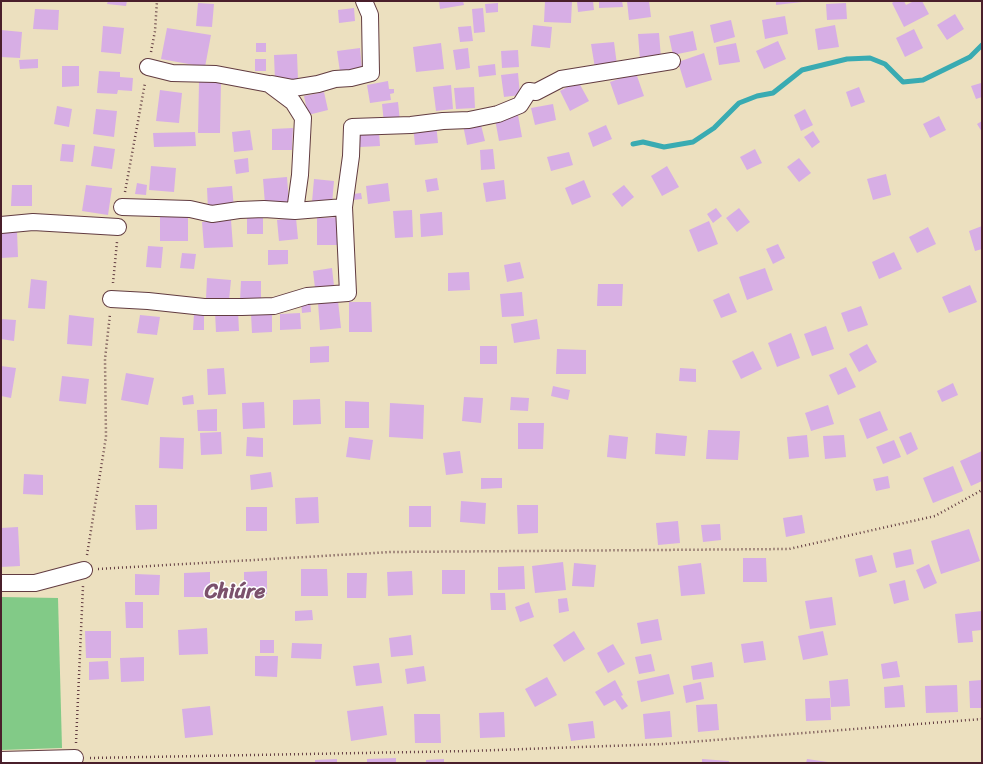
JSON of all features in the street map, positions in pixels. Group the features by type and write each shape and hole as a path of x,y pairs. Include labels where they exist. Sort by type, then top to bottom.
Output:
{"street":[{"path":"148,67 172,73 216,74 293,88 371,73 370,15 364,1"},
{"path":"111,299 204,307 242,307 274,306 307,296 348,293 344,207 351,156 352,127 411,125 443,121 469,120 498,114 520,105 529,91 536,92 561,79 672,62"},
{"path":"269,84 293,102 303,118 300,175 295,211"},
{"path":"122,207 190,209 212,214 239,210 258,209 295,211 344,207"},
{"path":"1,225 33,222 118,227"},
{"path":"1,583 35,583 84,570"},
{"path":"1,760 75,758"}],"path":[{"path":"122,207 155,31 157,1"},
{"path":"118,227 105,359 106,437 84,570 75,758 470,752 664,744 982,719"},
{"path":"84,570 391,552 789,549 935,516 982,490"}],"green space":[{"path":"1,597 58,598 62,748 1,750"}],"building":[{"path":"108,1 127,1 126,6 107,4"},
{"path":"439,1 463,1 464,5 440,9"},
{"path":"545,1 572,1 571,23 544,22"},
{"path":"577,1 593,1 594,10 578,12"},
{"path":"599,1 622,1 623,7 599,8"},
{"path":"627,1 649,1 651,17 629,20"},
{"path":"776,1 802,1 802,2 776,5"},
{"path":"895,1 904,1 906,5 914,1 922,1 929,14 904,27 892,3"},
{"path":"198,3 214,4 212,27 196,26"},
{"path":"498,3 498,12 486,13 485,4"},
{"path":"846,3 847,19 827,20 826,4"},
{"path":"354,8 355,21 339,23 338,10"},
{"path":"483,8 485,32 474,33 472,9"},
{"path":"35,9 59,10 58,30 33,29"},
{"path":"955,14 964,29 947,40 937,25"},
{"path":"785,16 788,34 765,39 762,20"},
{"path":"731,20 735,37 714,43 710,25"},
{"path":"533,25 552,27 550,48 531,46"},
{"path":"835,25 839,47 818,50 815,29"},
{"path":"103,26 124,28 121,54 101,52"},
{"path":"471,26 473,41 460,42 458,27"},
{"path":"167,28 211,35 205,67 161,59"},
{"path":"914,29 923,48 905,57 896,38"},
{"path":"1,30 22,32 20,58 1,57"},
{"path":"693,31 697,50 673,55 669,36"},
{"path":"659,33 661,58 640,60 638,34"},
{"path":"778,41 786,59 764,69 756,51"},
{"path":"614,42 617,65 595,68 591,44"},
{"path":"256,43 266,43 266,52 256,52"},
{"path":"441,43 444,69 416,72 413,47"},
{"path":"736,43 740,62 719,65 716,47"},
{"path":"360,48 362,69 340,72 337,51"},
{"path":"468,48 470,68 456,70 453,50"},
{"path":"518,50 519,67 502,68 501,51"},
{"path":"704,53 712,80 686,88 678,62"},
{"path":"297,54 298,80 275,81 274,55"},
{"path":"38,59 38,68 20,69 19,60"},
{"path":"255,59 266,59 266,71 255,71"},
{"path":"495,64 496,75 479,77 478,66"},
{"path":"62,66 79,66 79,86 62,87"},
{"path":"99,71 120,72 120,77 133,78 132,91 118,90 117,94 97,93"},
{"path":"518,73 520,95 504,97 501,75"},
{"path":"636,73 644,96 618,105 610,82"},
{"path":"388,81 389,89 394,89 394,93 390,94 391,100 370,103 367,85"},
{"path":"578,81 589,101 570,111 560,91"},
{"path":"199,82 221,82 220,133 198,133"},
{"path":"981,83 982,97 976,99 971,86"},
{"path":"451,85 453,109 436,111 433,87"},
{"path":"474,87 475,108 456,109 454,88"},
{"path":"859,87 865,102 851,107 846,92"},
{"path":"160,90 182,93 179,123 156,121"},
{"path":"324,92 328,110 308,115 304,96"},
{"path":"398,102 400,121 384,123 382,104"},
{"path":"553,104 556,120 535,125 531,108"},
{"path":"57,106 72,109 69,127 54,124"},
{"path":"96,109 117,111 114,137 93,134"},
{"path":"805,109 813,125 801,131 794,115"},
{"path":"518,115 522,137 499,141 495,119"},
{"path":"939,116 946,130 930,138 923,124"},
{"path":"480,121 485,141 467,145 463,125"},
{"path":"982,121 982,132 977,124"},
{"path":"436,123 438,143 415,145 413,125"},
{"path":"606,125 612,139 593,147 588,133"},
{"path":"293,128 292,150 272,150 272,129"},
{"path":"250,130 253,150 234,152 232,132"},
{"path":"813,131 820,142 812,148 804,137"},
{"path":"195,132 196,146 154,147 153,133"},
{"path":"379,132 380,146 360,147 360,133"},
{"path":"62,144 75,145 73,162 60,161"},
{"path":"94,146 115,149 112,169 91,166"},
{"path":"493,149 495,169 481,170 480,150"},
{"path":"755,149 762,163 747,170 740,157"},
{"path":"569,152 573,165 551,171 547,157"},
{"path":"248,158 249,172 236,174 234,160"},
{"path":"799,158 811,173 799,182 787,167"},
{"path":"151,166 176,168 174,192 149,190"},
{"path":"667,166 679,187 662,196 651,176"},
{"path":"886,174 891,195 873,200 867,179"},
{"path":"287,177 289,202 265,204 263,179"},
{"path":"437,178 439,190 427,192 425,180"},
{"path":"314,179 334,181 332,204 312,202"},
{"path":"504,180 506,199 486,202 483,183"},
{"path":"584,180 591,197 572,205 565,188"},
{"path":"137,183 147,185 146,195 135,194"},
{"path":"388,183 390,201 368,204 366,186"},
{"path":"12,185 32,185 32,206 11,206"},
{"path":"86,185 112,188 108,215 82,211"},
{"path":"624,185 634,197 622,207 612,194"},
{"path":"232,186 234,208 208,210 207,188"},
{"path":"361,193 362,199 353,200 353,194"},
{"path":"716,208 722,216 713,223 707,214"},
{"path":"739,208 750,222 737,232 726,218"},
{"path":"412,210 413,237 395,238 393,211"},
{"path":"442,212 443,235 421,237 420,214"},
{"path":"263,213 263,234 247,234 247,214"},
{"path":"160,214 188,214 188,241 160,241"},
{"path":"340,217 340,245 317,245 317,218"},
{"path":"296,218 298,239 279,241 277,220"},
{"path":"231,220 233,247 204,248 202,222"},
{"path":"709,221 718,244 698,252 689,230"},
{"path":"982,226 982,249 975,251 969,231"},
{"path":"928,227 936,244 917,253 909,237"},
{"path":"17,231 18,257 1,258 1,232"},
{"path":"778,244 785,258 773,264 766,249"},
{"path":"148,246 163,247 161,268 146,267"},
{"path":"268,250 288,250 288,264 268,265"},
{"path":"894,252 902,269 879,279 872,262"},
{"path":"182,253 196,254 194,269 180,268"},
{"path":"520,262 524,278 507,282 504,265"},
{"path":"332,268 334,286 315,288 313,271"},
{"path":"765,268 773,290 747,300 739,277"},
{"path":"469,272 470,290 448,291 448,273"},
{"path":"207,278 231,280 229,300 206,298"},
{"path":"31,279 47,281 45,309 28,308"},
{"path":"241,281 261,281 261,302 240,301"},
{"path":"598,284 623,284 622,306 597,306"},
{"path":"970,285 977,302 949,313 942,297"},
{"path":"522,292 524,316 502,317 500,294"},
{"path":"729,293 737,312 721,318 713,300"},
{"path":"310,300 311,312 302,313 301,301"},
{"path":"338,301 341,328 320,330 318,303"},
{"path":"349,302 371,302 372,332 349,332"},
{"path":"861,306 868,325 848,332 841,313"},
{"path":"238,311 239,331 216,332 215,312"},
{"path":"272,313 272,332 252,333 251,314"},
{"path":"300,313 301,329 280,330 280,314"},
{"path":"194,314 204,314 204,330 193,330"},
{"path":"69,315 94,318 92,346 67,344"},
{"path":"140,315 160,317 157,335 137,333"},
{"path":"1,319 16,320 14,341 1,339"},
{"path":"537,319 540,339 514,343 511,324"},
{"path":"826,326 834,349 812,356 804,334"},
{"path":"791,333 800,358 777,367 768,343"},
{"path":"867,344 877,362 859,372 849,354"},
{"path":"329,346 329,362 310,363 310,347"},
{"path":"480,346 497,346 497,364 480,364"},
{"path":"557,349 586,350 586,374 556,374"},
{"path":"753,351 762,369 741,379 732,361"},
{"path":"1,366 16,368 11,398 1,396"},
{"path":"846,367 856,387 838,395 829,375"},
{"path":"224,368 226,394 208,395 207,369"},
{"path":"680,368 696,369 696,382 679,381"},
{"path":"126,373 154,378 148,405 121,400"},
{"path":"62,376 89,379 86,404 59,401"},
{"path":"953,383 958,395 942,402 937,391"},
{"path":"553,386 570,390 568,400 551,396"},
{"path":"193,395 194,404 183,405 182,397"},
{"path":"464,397 483,398 481,423 462,421"},
{"path":"511,397 529,398 528,411 510,410"},
{"path":"320,399 321,424 293,425 293,400"},
{"path":"345,401 369,402 369,428 345,428"},
{"path":"264,402 265,428 243,429 242,403"},
{"path":"390,403 424,405 423,439 389,437"},
{"path":"828,405 834,424 811,431 805,413"},
{"path":"217,409 217,431 198,431 197,410"},
{"path":"880,411 888,430 867,439 859,419"},
{"path":"518,423 544,423 543,449 518,449"},
{"path":"708,430 740,431 738,460 706,459"},
{"path":"221,432 222,454 201,455 200,433"},
{"path":"911,432 918,449 907,455 899,437"},
{"path":"656,433 687,436 685,456 655,454"},
{"path":"609,435 628,437 626,459 607,457"},
{"path":"807,435 809,457 789,459 787,437"},
{"path":"844,435 846,457 825,459 823,436"},
{"path":"160,437 184,438 183,469 159,468"},
{"path":"247,437 263,438 263,457 246,456"},
{"path":"349,437 373,440 370,460 346,457"},
{"path":"894,440 901,457 883,464 876,447"},
{"path":"460,451 463,473 446,475 443,453"},
{"path":"982,451 982,481 971,486 960,461"},
{"path":"953,466 963,491 933,503 923,478"},
{"path":"271,472 273,487 251,490 250,475"},
{"path":"24,474 43,475 43,495 23,494"},
{"path":"888,476 890,488 876,491 873,479"},
{"path":"481,478 502,478 502,488 481,489"},
{"path":"318,497 319,523 296,524 295,498"},
{"path":"461,501 486,503 485,524 460,522"},
{"path":"135,505 157,505 157,529 136,530"},
{"path":"517,505 538,505 538,533 518,534"},
{"path":"409,506 431,506 431,527 409,527"},
{"path":"246,507 267,507 267,531 246,531"},
{"path":"802,515 805,533 786,537 783,518"},
{"path":"678,521 680,543 658,545 656,523"},
{"path":"720,524 721,540 703,542 701,525"},
{"path":"18,527 20,566 1,567 1,528"},
{"path":"969,529 980,561 941,574 931,541"},
{"path":"911,549 914,564 896,568 893,553"},
{"path":"872,555 877,572 859,577 855,559"},
{"path":"743,558 766,558 767,582 743,582"},
{"path":"563,562 566,590 535,593 532,566"},
{"path":"574,563 596,565 594,587 572,586"},
{"path":"701,563 705,594 681,596 678,566"},
{"path":"929,564 937,583 924,589 916,570"},
{"path":"524,566 525,589 498,590 498,567"},
{"path":"301,569 327,569 328,596 301,596"},
{"path":"442,570 465,570 465,594 442,594"},
{"path":"267,571 267,594 244,595 244,572"},
{"path":"412,571 413,595 388,596 387,572"},
{"path":"210,572 210,597 184,597 184,573"},
{"path":"347,573 367,573 366,598 347,598"},
{"path":"135,574 160,575 159,595 135,595"},
{"path":"905,580 909,600 894,604 889,584"},
{"path":"490,593 505,593 506,610 491,610"},
{"path":"832,597 836,625 810,629 805,601"},
{"path":"567,598 569,611 559,613 558,599"},
{"path":"125,602 143,602 143,628 126,628"},
{"path":"529,602 534,617 520,622 515,607"},
{"path":"312,610 313,620 295,621 295,611"},
{"path":"982,611 982,630 972,631 973,642 958,643 955,614"},
{"path":"658,619 662,640 641,644 637,623"},
{"path":"207,628 208,654 179,655 178,630"},
{"path":"85,631 111,631 111,658 86,658"},
{"path":"574,631 585,649 564,662 553,645"},
{"path":"823,631 828,655 803,660 798,636"},
{"path":"411,635 413,655 391,657 389,638"},
{"path":"260,640 274,640 274,653 260,653"},
{"path":"763,641 766,660 744,663 741,644"},
{"path":"292,643 322,644 321,659 291,658"},
{"path":"613,644 625,664 608,673 597,653"},
{"path":"651,654 655,671 639,674 635,657"},
{"path":"255,656 278,656 277,677 255,676"},
{"path":"144,657 144,681 121,682 120,658"},
{"path":"108,661 109,679 89,680 89,662"},
{"path":"897,661 900,677 883,679 881,664"},
{"path":"712,662 714,677 693,680 691,666"},
{"path":"379,663 382,683 356,686 353,666"},
{"path":"424,666 426,681 407,684 405,669"},
{"path":"669,674 674,694 641,702 637,681"},
{"path":"547,677 557,695 535,707 525,689"},
{"path":"848,679 850,706 831,707 829,681"},
{"path":"615,680 623,695 621,696 628,706 622,710 615,700 604,706 595,692"},
{"path":"982,680 982,708 970,708 969,681"},
{"path":"701,682 704,699 686,703 683,686"},
{"path":"903,685 905,707 885,708 884,687"},
{"path":"957,685 958,712 926,713 925,686"},
{"path":"830,698 831,720 806,721 805,699"},
{"path":"717,704 719,730 698,732 696,705"},
{"path":"210,706 213,735 185,738 182,709"},
{"path":"383,706 387,735 351,741 347,711"},
{"path":"670,711 672,737 645,739 643,714"},
{"path":"504,712 505,737 480,738 479,713"},
{"path":"414,714 440,714 441,743 415,743"},
{"path":"593,721 595,738 571,741 568,724"},
{"path":"396,758 396,763 367,763 367,759"},
{"path":"337,759 337,763 315,763 315,760"},
{"path":"444,759 444,763 426,763 426,760"},
{"path":"702,759 729,761 729,763 702,763"},
{"path":"807,759 828,762 828,763 806,763"}],"waterway":[{"path":"633,144 643,142 664,147 693,142 714,128 739,103 757,96 773,93 802,70 847,59 870,58 885,64 903,82 923,80 970,57 982,45"}],"district":[{"name":"Chiúre","path":"235,593"}]}
